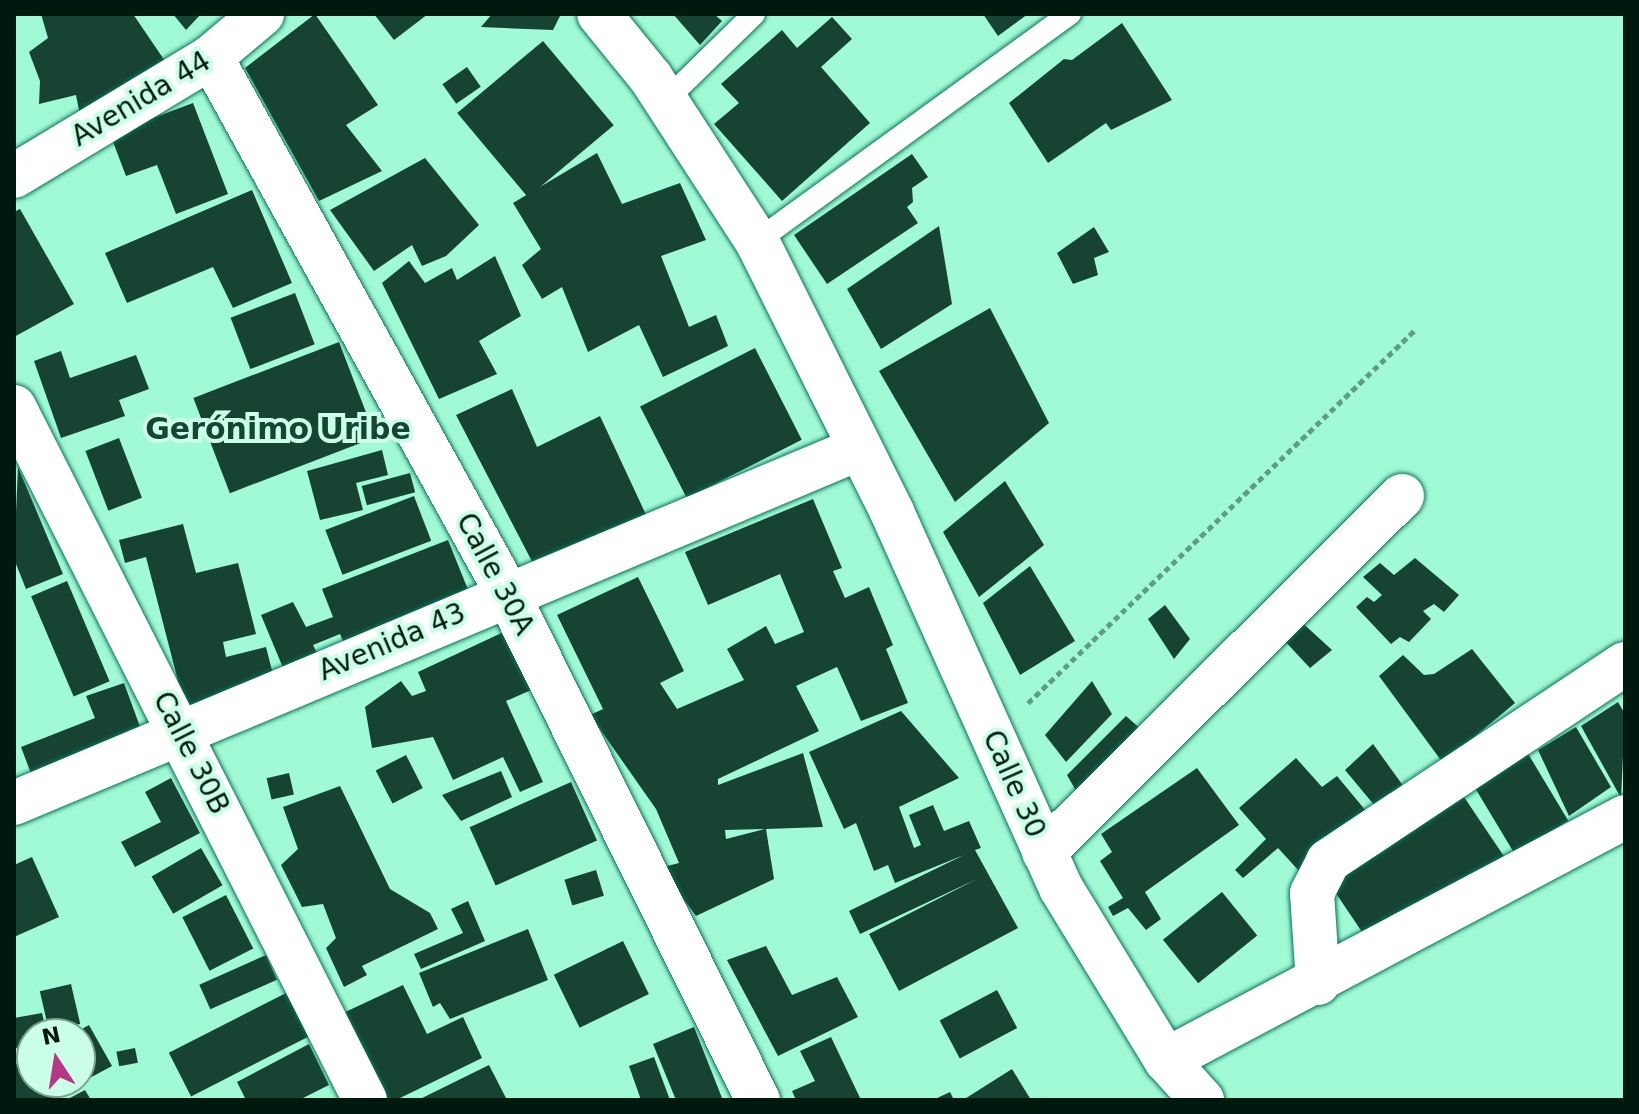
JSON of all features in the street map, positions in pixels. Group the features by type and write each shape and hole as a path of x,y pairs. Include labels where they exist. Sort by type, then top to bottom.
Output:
{"street":[{"name":"Avenida 44","path":"14,176 211,57 262,14"},
{"name":"Calle 30","path":"599,14 666,100 757,241 860,448 1044,852 1166,1060 1202,1100"},
{"name":"Calle 30A","path":"211,57 507,593 758,1100"},
{"name":"Calle 30B","path":"14,407 365,1100"},
{"name":"Avenida 43","path":"14,803 507,593 860,448"},
{"path":"1044,852 1402,496"},
{"path":"1318,983 1312,893 1328,861 1625,664"},
{"path":"1166,1060 1318,983 1625,817"}],"lane":[{"path":"666,100 754,14"},
{"path":"757,241 1070,14"}],"path":[{"path":"993,737 1416,329"}],"building":[{"path":"41,14 133,14 167,64 80,115 76,95 39,104 40,81 29,52 48,38"},
{"path":"173,14 201,14 186,30"},
{"path":"315,14 378,105 346,125 382,171 319,201 245,68"},
{"path":"374,14 428,14 394,40"},
{"path":"492,14 561,14 553,30 481,27"},
{"path":"673,14 714,14 722,21 700,45"},
{"path":"983,14 1028,14 998,36"},
{"path":"832,17 852,39 821,67 870,123 782,201 714,124 739,103 721,84 782,30 797,48"},
{"path":"1122,23 1172,100 1111,130 1106,123 1048,163 1009,103 1064,59 1072,60"},
{"path":"543,41 614,125 528,197 457,113"},
{"path":"467,67 481,87 456,104 442,84"},
{"path":"193,103 228,194 176,214 157,165 126,176 110,134"},
{"path":"597,153 622,204 680,183 706,240 661,256 689,327 716,315 728,346 663,377 639,325 588,352 562,287 542,299 522,265 541,249 513,203"},
{"path":"912,154 928,177 912,188 913,202 907,207 918,223 827,284 794,235"},
{"path":"425,158 479,225 446,256 422,266 412,245 374,271 330,210"},
{"path":"252,190 292,283 233,308 213,267 127,303 105,253"},
{"path":"20,209 74,304 14,337 14,212"},
{"path":"939,226 952,304 881,349 847,289"},
{"path":"1094,227 1109,252 1094,258 1098,275 1073,284 1057,253"},
{"path":"495,256 521,316 479,341 497,374 439,399 382,283 409,261 425,283 452,268 457,280"},
{"path":"295,293 315,344 250,369 231,318"},
{"path":"990,308 1049,423 955,502 879,371"},
{"path":"339,342 376,437 230,493 193,398"},
{"path":"755,348 802,440 687,498 640,407"},
{"path":"61,351 70,378 136,355 149,389 119,400 125,416 61,438 34,361"},
{"path":"512,389 537,447 600,416 648,519 537,571 456,415"},
{"path":"119,438 142,498 108,511 85,451"},
{"path":"382,450 388,475 356,483 363,510 320,520 307,471"},
{"path":"18,467 63,574 26,589 14,559"},
{"path":"410,473 415,492 367,505 362,486"},
{"path":"1005,481 1044,545 979,597 943,532"},
{"path":"414,496 431,541 343,575 325,530"},
{"path":"813,499 842,568 833,571 845,598 869,587 893,645 886,649 908,703 861,721 837,667 796,686 819,731 718,779 718,785 803,753 823,827 766,829 774,879 696,916 660,868 679,863 656,809 590,715 603,709 557,615 638,577 684,671 660,683 677,709 744,680 727,649 766,626 775,644 804,632 780,574 708,605 685,552","holes":["765,829 726,839 725,830"]},
{"path":"183,524 196,573 238,563 256,634 223,642 226,657 266,647 277,690 186,712 146,557 125,563 119,540"},
{"path":"448,540 471,597 345,646 340,634 313,645 321,661 286,675 261,615 293,602 306,627 333,617 322,589"},
{"path":"1415,558 1459,595 1444,612 1434,604 1423,611 1431,619 1409,642 1400,637 1391,644 1356,607 1367,597 1374,602 1382,595 1363,577 1380,563 1394,575"},
{"path":"1030,566 1075,641 1020,675 983,603"},
{"path":"67,581 110,681 74,697 31,596"},
{"path":"1165,605 1190,639 1174,659 1148,619"},
{"path":"1296,617 1332,650 1310,668 1281,637"},
{"path":"510,629 538,687 506,701 543,782 520,792 503,757 453,780 433,737 372,748 365,707 401,681 412,696 426,691 418,672"},
{"path":"1472,649 1515,703 1443,763 1379,676 1403,655 1424,675 1434,674"},
{"path":"1092,681 1112,714 1066,762 1045,735"},
{"path":"124,683 146,743 35,784 21,747 95,718 86,696"},
{"path":"1618,702 1625,714 1621,798 1581,726"},
{"path":"901,711 959,778 899,807 914,848 921,845 909,815 933,805 944,831 969,821 981,848 975,850 1018,928 899,991 869,934 977,879 860,934 849,911 964,855 895,883 888,865 874,871 856,823 844,829 809,752"},
{"path":"1126,716 1153,740 1084,805 1067,775"},
{"path":"1576,727 1611,787 1569,816 1538,750"},
{"path":"1373,744 1404,787 1375,806 1345,770"},
{"path":"1524,747 1568,821 1514,853 1470,779"},
{"path":"406,755 423,788 393,803 376,770"},
{"path":"1296,758 1322,787 1337,776 1366,811 1300,872 1278,848 1243,878 1235,870 1266,839 1239,808"},
{"path":"1197,768 1239,825 1145,892 1161,919 1146,930 1128,908 1113,916 1108,907 1123,898 1100,861 1112,852 1101,834"},
{"path":"501,771 512,797 461,821 442,795"},
{"path":"289,773 294,794 272,800 267,778"},
{"path":"171,778 200,833 135,867 121,842 161,822 145,792"},
{"path":"571,782 597,840 496,886 470,827"},
{"path":"340,786 390,889 430,913 438,929 362,966 367,975 344,987 326,948 336,938 323,904 302,907 281,865 298,849 283,807"},
{"path":"1462,794 1504,856 1371,946 1329,883"},
{"path":"201,848 222,885 173,914 152,876"},
{"path":"32,857 59,917 14,937 14,865"},
{"path":"596,870 604,896 572,905 564,880"},
{"path":"1222,892 1257,936 1198,983 1163,940"},
{"path":"226,895 253,948 210,971 182,917"},
{"path":"468,901 485,941 421,969 414,954 463,933 451,909"},
{"path":"528,929 548,980 450,1019 440,1003 433,1007 419,973"},
{"path":"623,941 649,994 580,1028 554,975"},
{"path":"766,946 792,995 837,977 858,1017 778,1056 727,960"},
{"path":"266,955 277,980 210,1009 199,985"},
{"path":"71,984 79,1018 46,1018 40,991"},
{"path":"403,985 427,1034 463,1017 482,1058 396,1100 383,1100 341,1014"},
{"path":"997,990 1017,1028 960,1058 940,1021"},
{"path":"290,991 312,1035 191,1096 169,1053"},
{"path":"42,1013 43,1018 16,1018 14,1049 14,1018"},
{"path":"694,1027 722,1098 676,1100 653,1044"},
{"path":"96,1037 112,1066 96,1075"},
{"path":"831,1037 861,1100 796,1100 792,1091 815,1081 800,1051"},
{"path":"309,1044 329,1085 299,1100 246,1100 237,1082"},
{"path":"135,1048 138,1063 119,1066 116,1052"},
{"path":"654,1057 670,1100 641,1100 629,1066"},
{"path":"14,1065 16,1098 53,1098 14,1100"},
{"path":"489,1065 507,1100 418,1100"},
{"path":"1012,1069 1031,1100 963,1100"},
{"path":"950,1092 954,1100 933,1100"},
{"path":"90,1098 91,1100 66,1100"}],"district":[{"name":"Gerónimo Uribe","path":"278,429"}]}
